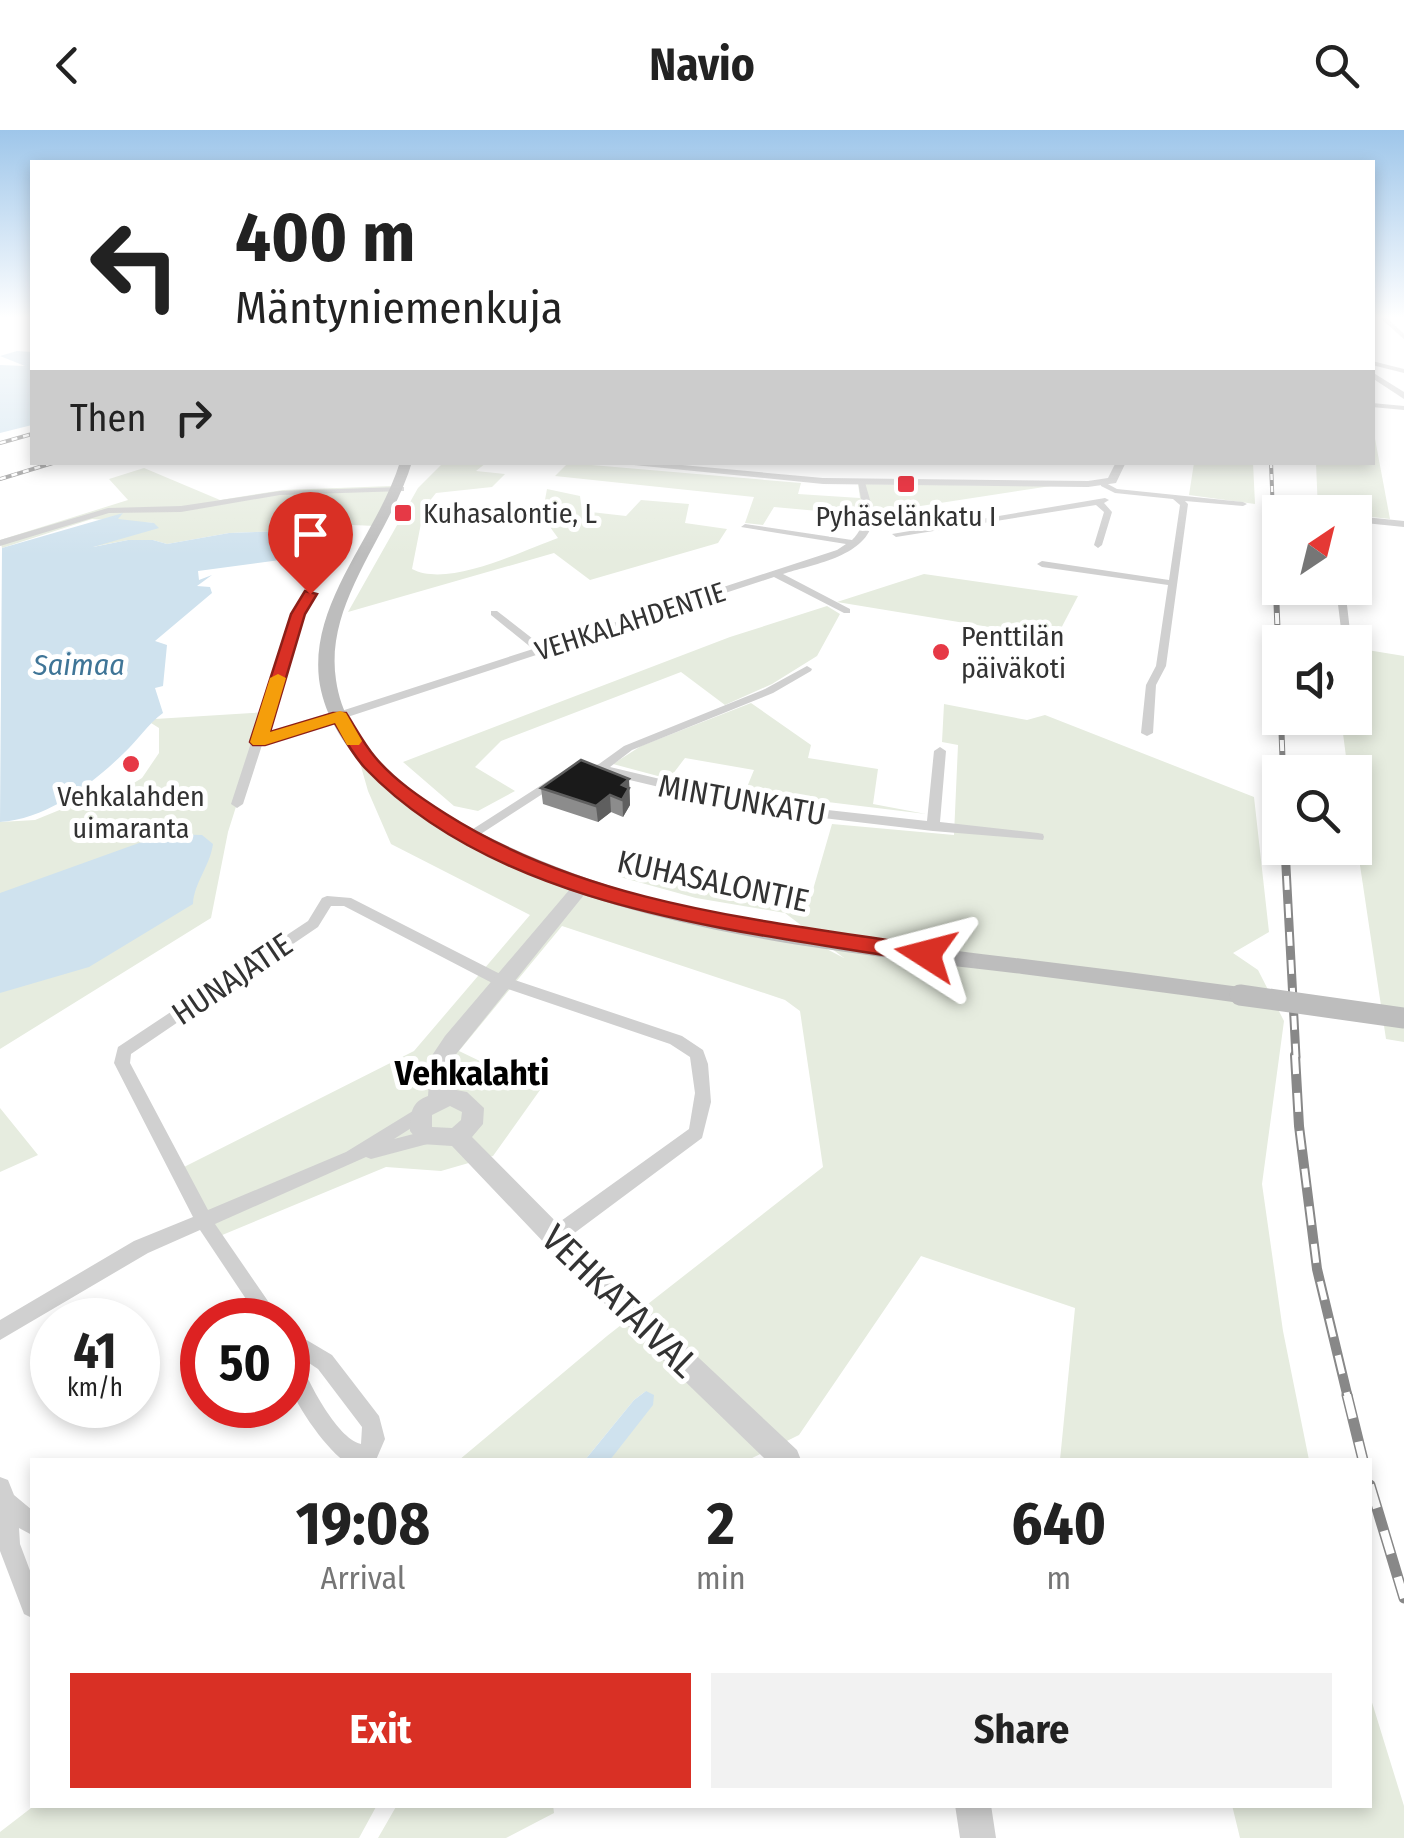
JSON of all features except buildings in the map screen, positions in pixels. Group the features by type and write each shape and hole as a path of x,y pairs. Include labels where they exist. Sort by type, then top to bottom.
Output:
{"main road":[{"name":"KUHASALONTIE","path":"405,465 401,489 328,629 327,682 358,749 393,785 468,836 524,864 582,886 732,924 1404,1018"}],"street":[{"path":"1375,405 1404,408"},
{"path":"639,465 778,479 1109,487 1176,498 1184,504 1161,666 1152,685 1148,732"},
{"path":"896,534 1098,502 1110,498 1109,487 1119,465"},
{"path":"744,527 855,543 870,521 862,482"},
{"path":"0,543 108,512 182,509 280,493 401,489"},
{"path":"1176,498 1176,494 1243,504"},
{"path":"1098,502 1108,512 1098,545"},
{"path":"1372,521 1404,524"},
{"name":"VEHKALAHDENTIE","path":"259,742 840,552 855,543"},
{"path":"1042,564 1172,583"},
{"path":"774,573 848,611"},
{"path":"237,804 298,614 310,594"},
{"path":"494,613 541,650"},
{"path":"600,769 628,748 769,692 807,669"},
{"path":"933,827 940,750"},
{"name":"MINTUNKATU","path":"468,836 576,768 600,769 756,806 1038,837"},
{"path":"352,1157 430,1106 459,1098 472,1108 472,1124 457,1137 438,1140 421,1131 430,1106 442,1058 582,886"},
{"name":"HUNAJATIE","path":"204,1219 122,1064 124,1051 312,924 328,901 346,901 501,981"},
{"path":"501,981 676,1040 697,1054 705,1084 705,1106 696,1133 554,1237"},
{"path":"0,1331 141,1247 352,1157 429,1137"},
{"name":"VEHKATAIVAL","path":"457,1137 554,1237 785,1458"},
{"path":"204,1219 256,1298"},
{"path":"310,1352 325,1362 372,1423 374,1439 368,1454 356,1455 342,1447 310,1398"},
{"path":"3,1496 30,1522"},
{"path":"3,1496 9,1544 30,1601"},
{"path":"973,1808 978,1838"}],"shaded area":[{"path":"1375,439 1390,519 1372,517 1372,495 1317,495 1316,465 1375,465"},
{"path":"441,465 484,465 476,471 505,474 492,487 436,493 424,508 412,569 427,574 484,566 558,538 542,516 547,489 580,496 582,511 626,516 641,500 689,504 685,523 727,529 718,543 590,580 554,553 348,612 418,488"},
{"path":"566,465 591,465 801,483 798,494 860,498 858,484 1051,486 862,515 774,507 763,525 745,523 754,497 555,476"},
{"path":"1194,465 1253,465 1255,504 1189,495"},
{"path":"144,468 220,500 283,490 392,486 376,526 303,523 285,531 229,533 167,544 128,540 87,548 154,523 92,519 2,548 0,540 128,500 109,479"},
{"path":"924,574 1078,596 1056,638 837,602"},
{"path":"827,606 840,614 817,656 772,684 725,705 681,672 501,741 475,767 515,791 478,811 454,806 403,762 730,637"},
{"path":"1372,651 1404,656 1404,1042 1386,1039 1360,865 1372,865 1372,755 1346,755 1343,735 1372,735"},
{"path":"751,703 811,745 808,758 878,769 873,804 926,814 745,792 754,770 685,758 669,779 613,764 641,746"},
{"path":"944,704 1027,720 1045,715 1254,797 1269,932 1233,953 1258,970 1284,1021 1262,1184 1283,1331 1309,1458 1060,1458 1075,1308 921,1256 799,1435 752,1458 611,1458 627,1435 646,1391 634,1400 587,1458 461,1458 607,1336 823,1167 800,1011 785,1000 562,926 459,1051 540,1090 493,1156 441,1171 386,1167 215,1238 182,1168 414,1051 530,915 391,844 360,763 391,793 440,828 539,877 817,944 844,958 785,913 696,898 620,877 625,866 724,890 810,900 832,824 954,835 958,745 942,742"},
{"path":"266,712 228,832 211,918 0,1049 0,822 35,820 89,798 106,800 142,778 159,753 159,728 151,723 155,719"},
{"path":"0,1108 38,1155 0,1172"},
{"path":"1372,1702 1404,1806 1404,1838 1240,1838 1233,1808 1372,1808"},
{"path":"31,1808 375,1808 359,1838 0,1838 0,1832"},
{"path":"395,1808 553,1808 554,1813 506,1838 378,1838"}],"water":[{"path":"0,396 30,396 30,426 0,433"},
{"name":"Saimaa","path":"123,513 118,519 154,523 159,528 93,547 128,540 167,544 229,533 285,531 303,523 308,527 291,534 296,546 284,550 280,560 198,571 199,580 212,575 197,586 210,587 212,593 155,641 167,645 163,686 155,688 163,713 83,788 35,814 0,822 2,548"},
{"path":"164,834 202,835 213,844 193,904 89,967 0,993 0,893"},
{"path":"646,1391 654,1395 653,1405 612,1458 587,1458 634,1400"}],"railway":[{"path":"0,443 30,435"},
{"path":"0,479 46,465"},
{"path":"1271,465 1272,495"},
{"path":"1277,605 1277,625"},
{"path":"1282,735 1282,755"},
{"path":"1286,865 1296,1057"},
{"path":"1295,1055 1299,1126 1317,1269 1348,1398"},
{"path":"1347,1395 1363,1458"},
{"path":"1372,1492 1404,1598"}],"slow traffic":[{"path":"278,678 259,742 340,716 353,741"}],"place":[{"name":"Pyhäselänkatu I","path":"906,484"},
{"name":"Kuhasalontie, L","path":"403,513"},
{"name":"Penttilän päiväkoti","path":"941,652"},
{"name":"Vehkalahden uimaranta","path":"131,764"}],"district":[{"name":"Vehkalahti","path":"472,1073"}],"route":[{"path":"310,594 298,614 259,742 340,716 368,762 408,798 468,836 524,864 582,886 686,914 926,954"}]}
